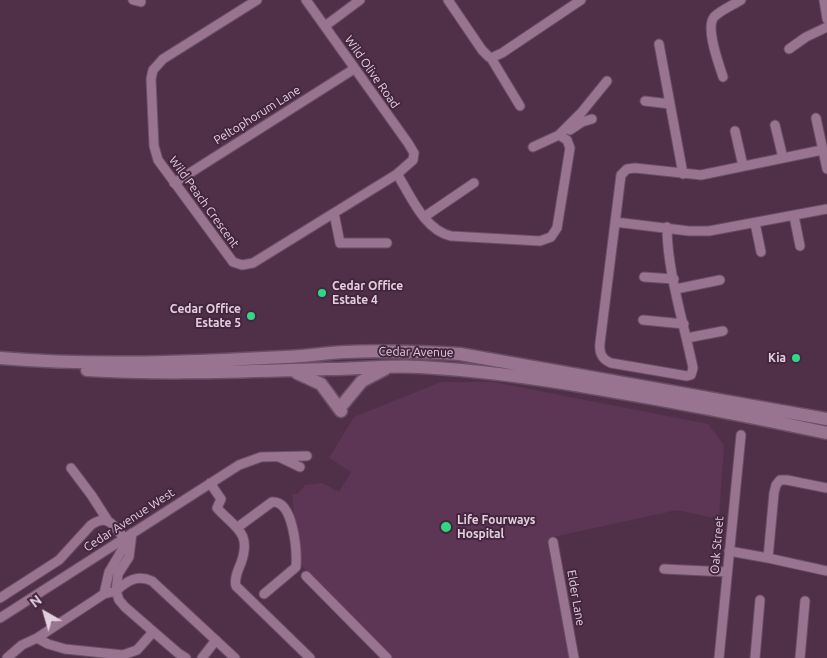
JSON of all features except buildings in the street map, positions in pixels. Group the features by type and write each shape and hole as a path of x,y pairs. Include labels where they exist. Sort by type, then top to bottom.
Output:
{"main road":[{"name":"Cedar Avenue","path":"0,358 55,362 151,362 288,357 344,352 402,351 460,354 827,419"},
{"name":"Cedar Avenue","path":"0,363 130,372 292,370 392,366 465,370 514,375 643,396 827,433"},
{"path":"292,370 321,384 342,407 362,381 392,366"}],"street":[{"name":"Wild Peach Crescent","path":"257,0 163,59 153,70 151,79 155,152 158,160 233,262 239,265 253,263 397,174 413,160"},
{"name":"Wild Olive Road","path":"306,0 412,149 414,153 413,160"},
{"path":"325,26 360,0"},
{"path":"448,0 482,50 491,58 520,106"},
{"path":"491,58 502,53 581,0"},
{"path":"723,77 711,32 711,23 717,14 741,0"},
{"path":"824,0 827,19"},
{"path":"789,48 827,27"},
{"path":"658,44 683,174"},
{"name":"Peltophorum Lane","path":"174,183 354,69"},
{"path":"561,135 606,81"},
{"path":"646,101 670,104"},
{"path":"533,147 561,135 592,118"},
{"path":"816,118 827,169"},
{"path":"775,124 783,158"},
{"path":"735,131 743,166"},
{"path":"397,174 429,225 439,232 451,236 540,241 551,237 557,228 570,148 567,140 561,135"},
{"path":"668,228 668,248 693,368 690,376 611,363 602,357 600,343 620,180 624,171 635,168 701,175 822,150"},
{"path":"424,217 474,183"},
{"path":"615,222 703,232 827,209"},
{"path":"334,213 340,243 387,243"},
{"path":"794,216 800,246"},
{"path":"755,223 761,252"},
{"path":"644,277 674,279"},
{"path":"676,289 720,280"},
{"path":"643,320 684,324"},
{"path":"687,338 723,331"},
{"name":"Oak Street","path":"719,658 741,434"},
{"name":"Cedar Avenue West","path":"0,618 249,460 261,456 307,456"},
{"path":"276,456 300,467"},
{"path":"70,468 92,496 108,521 128,536"},
{"path":"768,558 774,493 777,483 780,480 787,480 827,488"},
{"path":"210,483 221,499 217,508 244,536 243,556 235,581 236,586 310,658"},
{"path":"238,528 272,502 281,504 288,513 292,524 296,567 264,594"},
{"path":"0,598 60,560 91,525 100,520 108,521"},
{"path":"128,536 129,557 118,574 116,591 119,600 178,654 186,658"},
{"path":"104,594 108,572 122,550 128,536"},
{"name":"Elder Lane","path":"553,542 574,658"},
{"path":"729,552 768,558 827,571"},
{"path":"664,569 728,572"},
{"path":"306,576 387,658"},
{"path":"7,658 22,645 37,638 104,594 116,591 133,579 144,578 152,581 235,658"},
{"path":"755,658 760,600"},
{"path":"800,658 805,601"},
{"path":"0,606 11,611"},
{"path":"37,638 48,644 66,649 123,655 137,650 153,632"},
{"path":"202,658 216,640"}],"shaded area":[{"name":"Life Fourways Hospital","path":"441,382 493,382 708,424 724,445 719,519 677,510 548,538 570,658 393,658 300,564 292,494 298,494 305,485 322,483 339,492 351,472 329,458 354,417"}],"place":[{"name":"Cedar Office Estate 4","path":"322,293"},
{"name":"Cedar Office Estate 5","path":"251,316"},
{"name":"Kia","path":"796,358"},
{"name":"Life Fourways Hospital","path":"446,527"}]}
